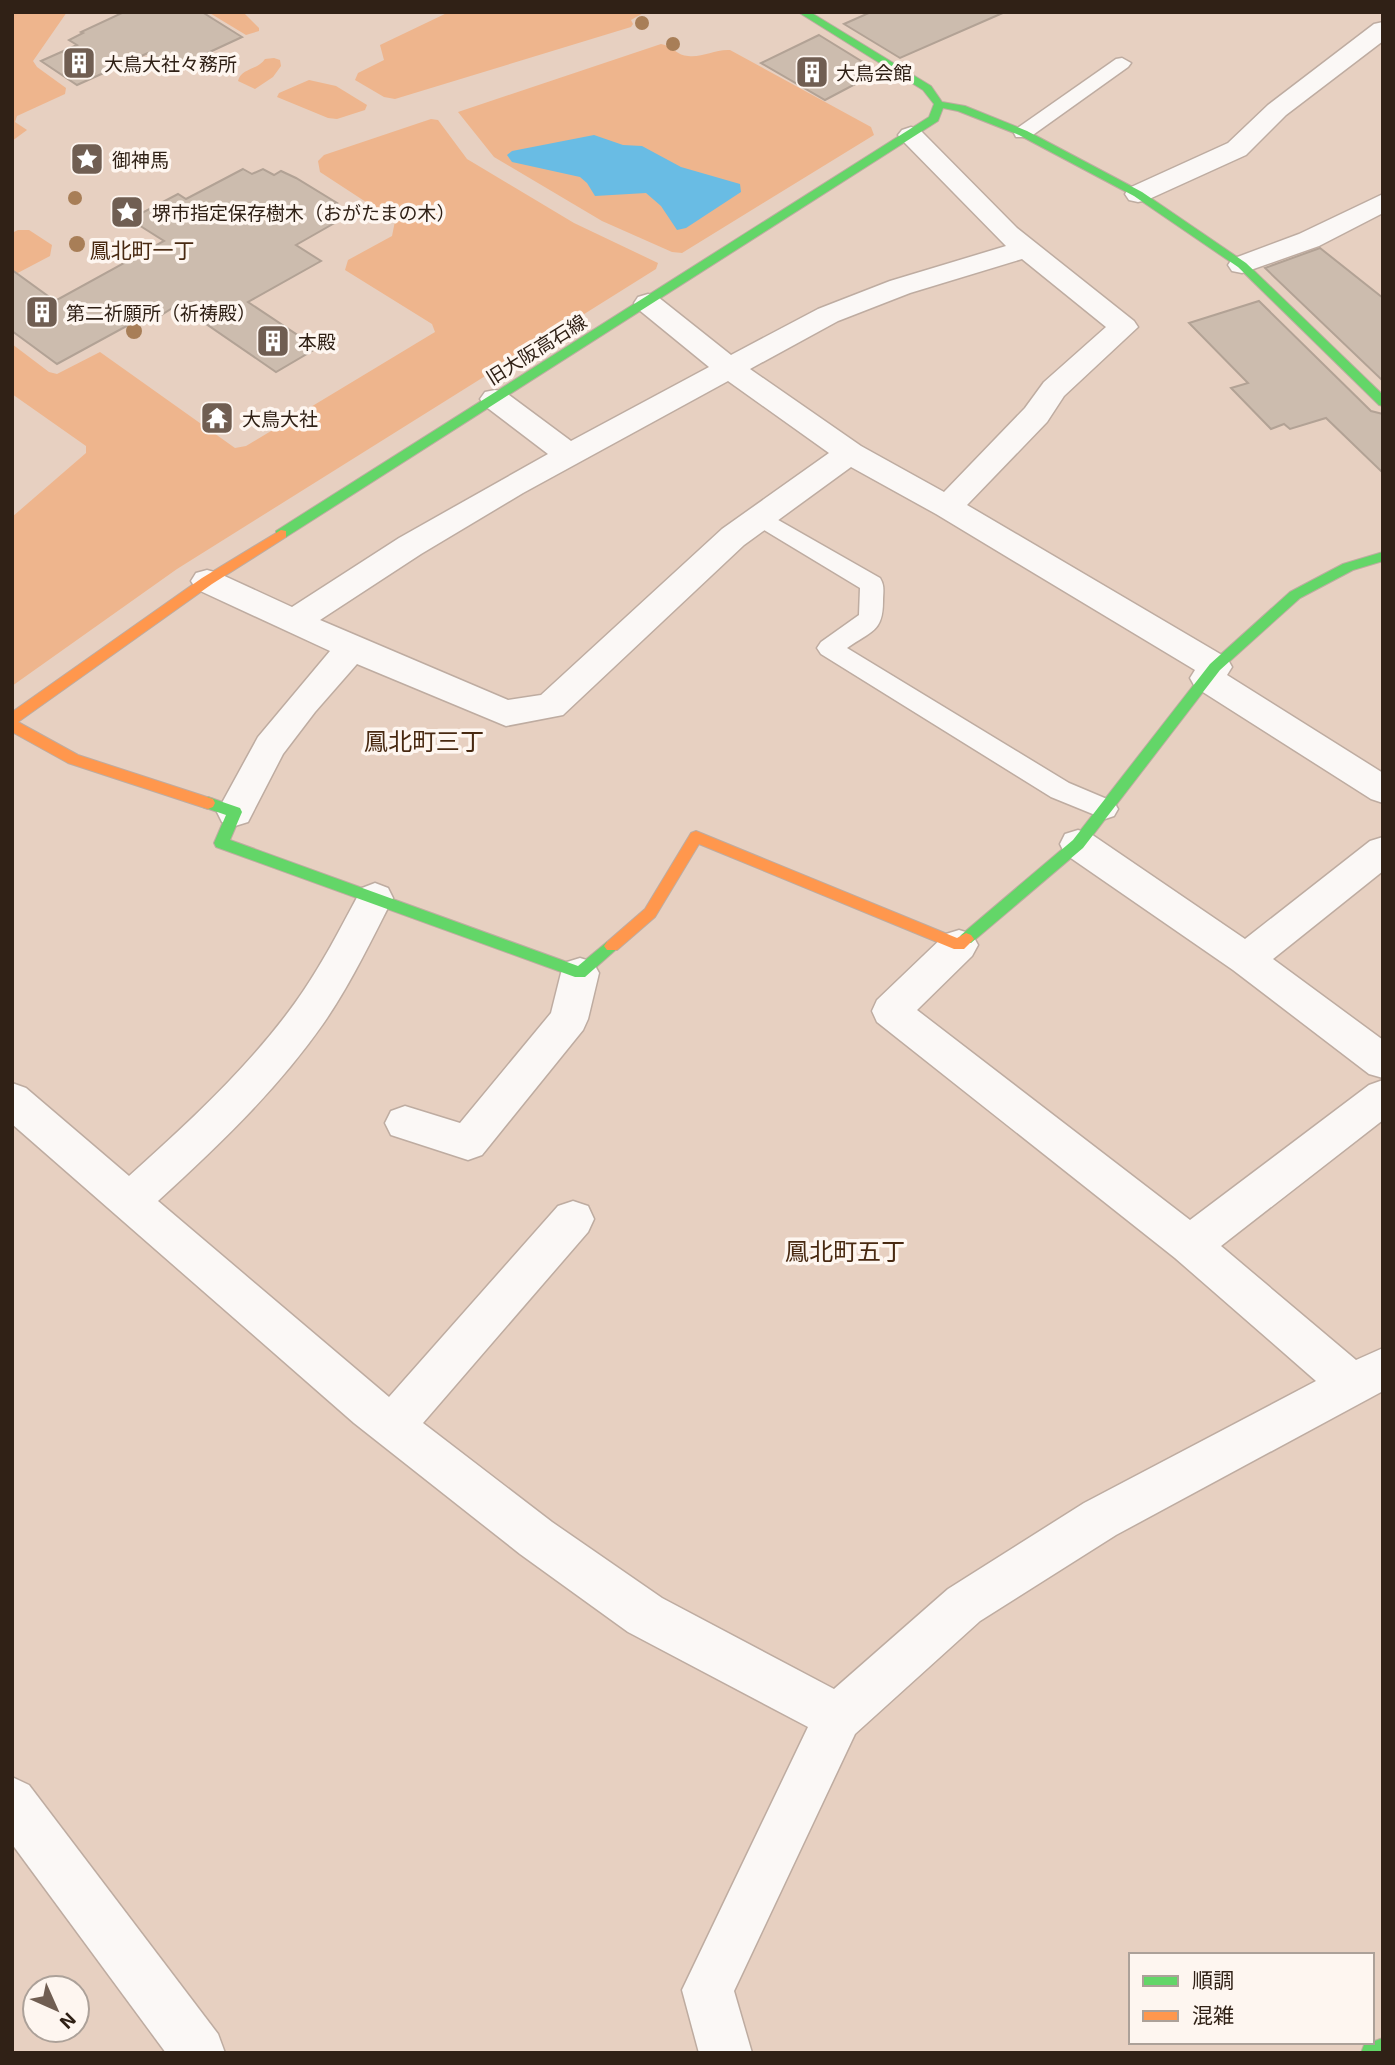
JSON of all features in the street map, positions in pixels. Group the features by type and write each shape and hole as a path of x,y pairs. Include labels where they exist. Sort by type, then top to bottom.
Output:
{"street":[{"path":"803,12 927,88 939,104 961,108 1023,133 1138,194 1242,265 1383,402"},
{"path":"1371,12 1383,17"},
{"path":"1138,194 1237,149 1277,110 1383,29"},
{"name":"旧大阪高石線","path":"12,719 207,581 911,135 934,119 939,104"},
{"path":"911,135 1007,234 1124,327 1054,389 1036,415 947,507"},
{"path":"1242,265 1376,211"},
{"path":"293,622 410,547 570,455 828,315 900,288 1026,249"},
{"path":"648,303 730,369 850,453 947,507 1211,673 1383,790"},
{"path":"495,399 570,455"},
{"path":"207,581 293,622 506,713 551,706 733,537 850,453"},
{"path":"726,2053 708,1990 838,1717 964,1605 1100,1519 1368,1377 1190,1245 891,1011 959,945 1078,844 1211,673 1295,595 1348,567 1383,556"},
{"path":"352,648 303,702 270,746 221,843 580,973"},
{"path":"12,724 73,759 235,812"},
{"path":"405,1123 468,1143 569,1019 580,973 650,914 696,837 959,945"},
{"path":"1078,844 1247,960 1383,1062"},
{"path":"1247,960 1383,851"},
{"path":"129,1200 177,1158 257,1078 309,1014 375,898"},
{"path":"1190,1245 1383,1097"},
{"path":"12,1100 392,1426 536,1538 645,1615 838,1717"},
{"path":"392,1426 573,1219"},
{"path":"12,1802 199,2053"},
{"path":"1372,2053 1383,2049"}],"lane":[{"path":"1023,133 1122,63"},
{"path":"760,517 872,584 871,619 829,648 1060,790 1105,809"}],"shaded area":[{"path":"12,12 67,12 33,61 37,67 66,88 65,94 17,116 15,122 27,130 12,141"},
{"path":"208,12 243,12 259,31 246,35"},
{"path":"449,12 645,12 631,20 631,27 395,99 384,97 355,80 358,73 384,60 380,45"},
{"path":"661,44 688,56 730,50 871,127 874,135 682,253 672,252 602,221 494,157 458,112"},
{"path":"265,59 280,60 281,66 273,77 255,89 238,81 242,74"},
{"path":"309,80 336,86 367,105 365,110 337,119 328,118 277,97 279,93"},
{"path":"431,119 438,120 467,159 574,223 658,263 656,269 177,569 12,686 12,517 86,453 86,446 12,394 12,344 49,372 57,374 100,352 235,448 246,446 435,332 432,324 345,270 348,260 392,236 395,221 320,172 318,161 324,155"},
{"path":"29,230 52,245 50,256 12,276 12,233"}],"water":[{"path":"594,135 623,145 642,146 681,167 740,184 741,192 686,228 677,230 661,206 646,193 595,196 580,177 512,162 507,155 512,151"}],"building":[{"path":"124,12 202,12 242,37 173,69 148,53 77,85 41,61 77,45 69,40 83,33 81,32"},
{"path":"871,12 1005,12 900,58 844,24"},
{"name":"大鳥会館","path":"819,35 874,69 857,77 863,80 825,100 761,63"},
{"path":"243,169 252,174 263,169 274,175 281,171 296,178 337,203 329,208 345,217 296,245 321,261 248,302 317,348 276,372 190,313 186,315 174,307 152,321 145,316 57,364 12,331 12,270 55,301 164,241 134,222 141,219 136,216 178,194 186,199"},
{"path":"1320,248 1383,298 1383,381 1265,268"},
{"path":"1259,301 1371,411 1383,414 1383,473 1326,418 1290,429 1284,424 1271,429 1231,388 1248,383 1189,323"}],"traffic: fast":[{"path":"281,534 934,119 939,104 927,88 803,12"},
{"path":"939,104 961,108 1023,133 1138,194 1242,265 1383,402"},
{"path":"966,939 1078,844 1215,667 1295,595 1348,567 1383,556"},
{"path":"208,803 235,812 221,843 580,973 612,946"},
{"path":"1372,2053 1383,2049"}],"traffic: slow":[{"path":"12,719 207,581 281,534"},
{"path":"12,725 73,759 208,803"},
{"path":"612,946 650,913 696,837 959,945 966,939"}],"place":[{"name":"大鳥大社々務所","path":"79,63"},
{"name":"大鳥会館","path":"812,72"},
{"name":"御神馬","path":"87,159"},
{"name":"堺市指定保存樹木（おがたまの木）","path":"127,212"},
{"name":"第二祈願所（祈祷殿）","path":"42,312"},
{"name":"本殿","path":"273,341"},
{"name":"大鳥大社","path":"217,418"}],"district":[{"name":"鳳北町一丁","path":"142,249"},
{"name":"鳳北町三丁","path":"424,740"},
{"name":"鳳北町五丁","path":"845,1250"}]}
